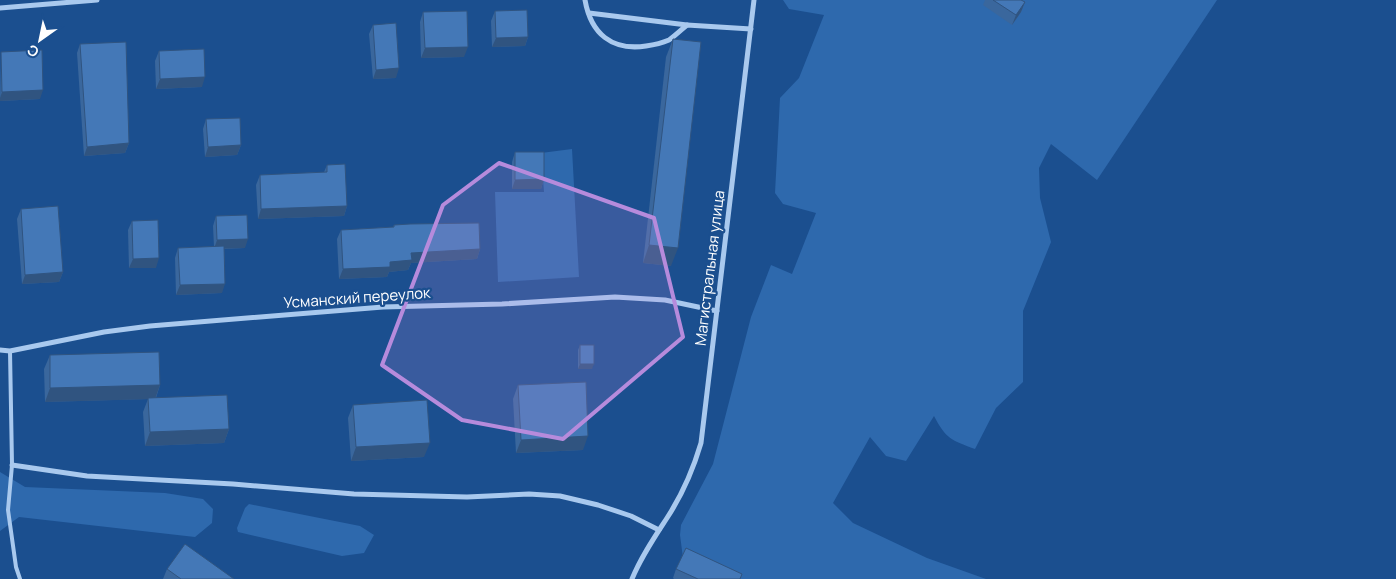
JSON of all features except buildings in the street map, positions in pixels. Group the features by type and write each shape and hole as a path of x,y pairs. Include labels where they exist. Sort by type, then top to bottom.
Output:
{"street":[{"path":"0,8 97,0"},
{"path":"585,0 594,25 611,43 620,46 642,47 668,40 687,25"},
{"name":"Магистральная улица","path":"632,579 647,549 688,480 701,443 754,0"},
{"path":"589,13 687,25 751,29"},
{"name":"Усманский переулок","path":"0,350 10,351 104,332 150,326 383,307 511,303 615,297 664,300 717,311"},
{"path":"12,465 86,476 233,484 354,494 467,497 529,494 560,496 598,505 659,530"}],"lane":[{"path":"10,351 12,465 8,510 16,567 20,579"}],"highlighted area":[{"path":"499,163 654,218 683,337 563,439 462,420 382,365 443,205"}],"shaded area":[{"path":"783,0 1217,0 1097,180 1051,144 1039,168 1040,198 1051,242 1023,311 1023,382 996,408 975,449 950,438 942,430 934,416 906,461 886,456 870,437 833,503 853,523 927,558 986,579 731,579 683,558 680,535 681,525 713,464 751,317 771,265 792,274 816,213 783,204 775,193 780,98 799,78 824,15 789,9"},
{"path":"572,149 579,277 498,282 495,192 544,192 541,153"},
{"path":"0,472 25,487 165,493 203,499 213,509 212,523 195,537 19,517 0,531"},
{"path":"249,504 360,526 374,535 364,553 342,556 238,532 237,528 245,508"}]}
